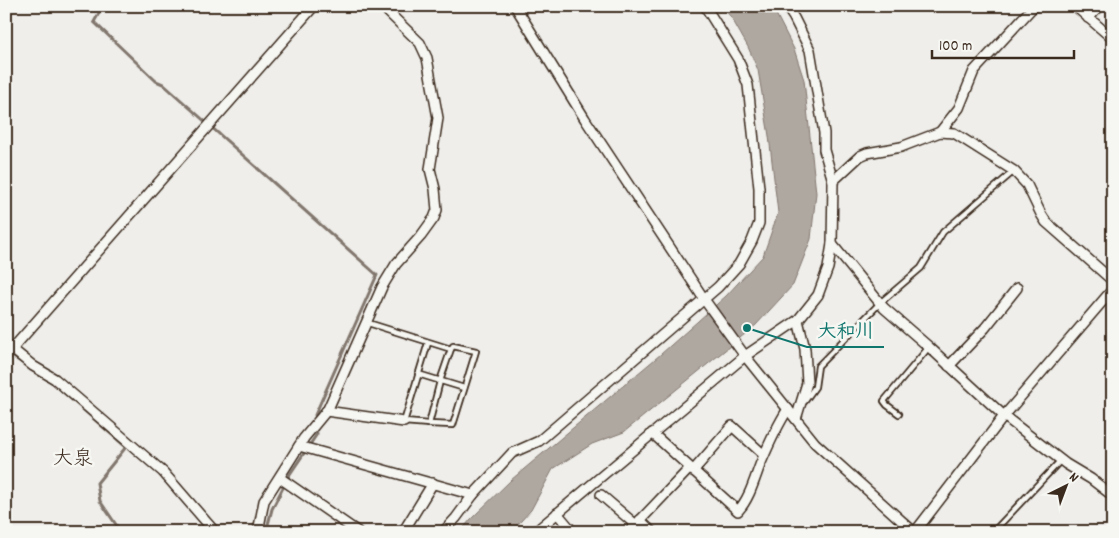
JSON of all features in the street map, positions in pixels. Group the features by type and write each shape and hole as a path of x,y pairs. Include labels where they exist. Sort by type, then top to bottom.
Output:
{"street":[{"path":"215,532 163,472 55,379 8,350 314,6"},
{"path":"258,532 264,501 299,446 326,411 382,287 396,264 434,218 437,210 435,189 430,169 438,118 427,58 420,43 388,12 385,6"},
{"path":"515,6 585,120 705,300 743,353 814,443 914,532 1004,416 1113,289"},
{"path":"443,532 473,495 512,453 539,441 705,300 739,264 752,241 759,223 759,188 748,85 738,59 705,6"},
{"path":"534,532 652,433 743,353 798,320 818,295 828,268 832,244 833,181 824,150 824,133 810,50 786,6"},
{"path":"940,132 959,108 974,71 1034,6"},
{"path":"1075,6 1113,39"},
{"path":"1088,18 1100,6"},
{"path":"833,181 860,156 867,153 901,147 940,132 954,133 1014,171 1027,185 1046,222 1113,280"},
{"path":"832,244 880,303 1004,416 1061,460 1113,496"},
{"path":"949,366 985,328 1017,288"},
{"path":"796,419 807,383 804,350 798,320"},
{"path":"652,433 738,511 745,504 764,455 788,409"},
{"path":"326,411 404,422"},
{"path":"635,526 732,426 764,455"},
{"path":"299,446 473,495"},
{"path":"280,478 358,532"},
{"path":"402,532 433,484"},
{"path":"601,495 635,526 652,532"},
{"path":"557,513 573,532"}],"lane":[{"path":"800,408 814,387 818,366 880,303 921,268 943,232 964,216 1014,171"},
{"path":"365,322 402,332 408,337 451,349"},
{"path":"428,343 404,422 429,424 453,425 476,351 453,346 451,349 440,381 429,424"},
{"path":"899,414 884,401 929,347"},
{"path":"418,374 464,388"},
{"path":"993,532 1061,460"}],"shaded area":[{"path":"721,6 772,6 794,49 804,80 816,193 811,239 793,285 756,325 624,432 592,444 553,469 531,510 511,532 460,532 511,480 661,354 726,296 763,256 778,213 769,136 758,70 748,47 731,17"}],"waterway":[{"path":"103,6 94,22 156,81 163,84 377,275 315,415 316,419"},
{"path":"9,354 27,366"},
{"path":"62,391 126,447 97,483 100,501 121,532"},
{"path":"266,532 272,509 290,474 317,434 316,425"}],"place":[{"name":"大和川","path":"747,328"}],"district":[{"name":"大泉","path":"73,457"}]}
